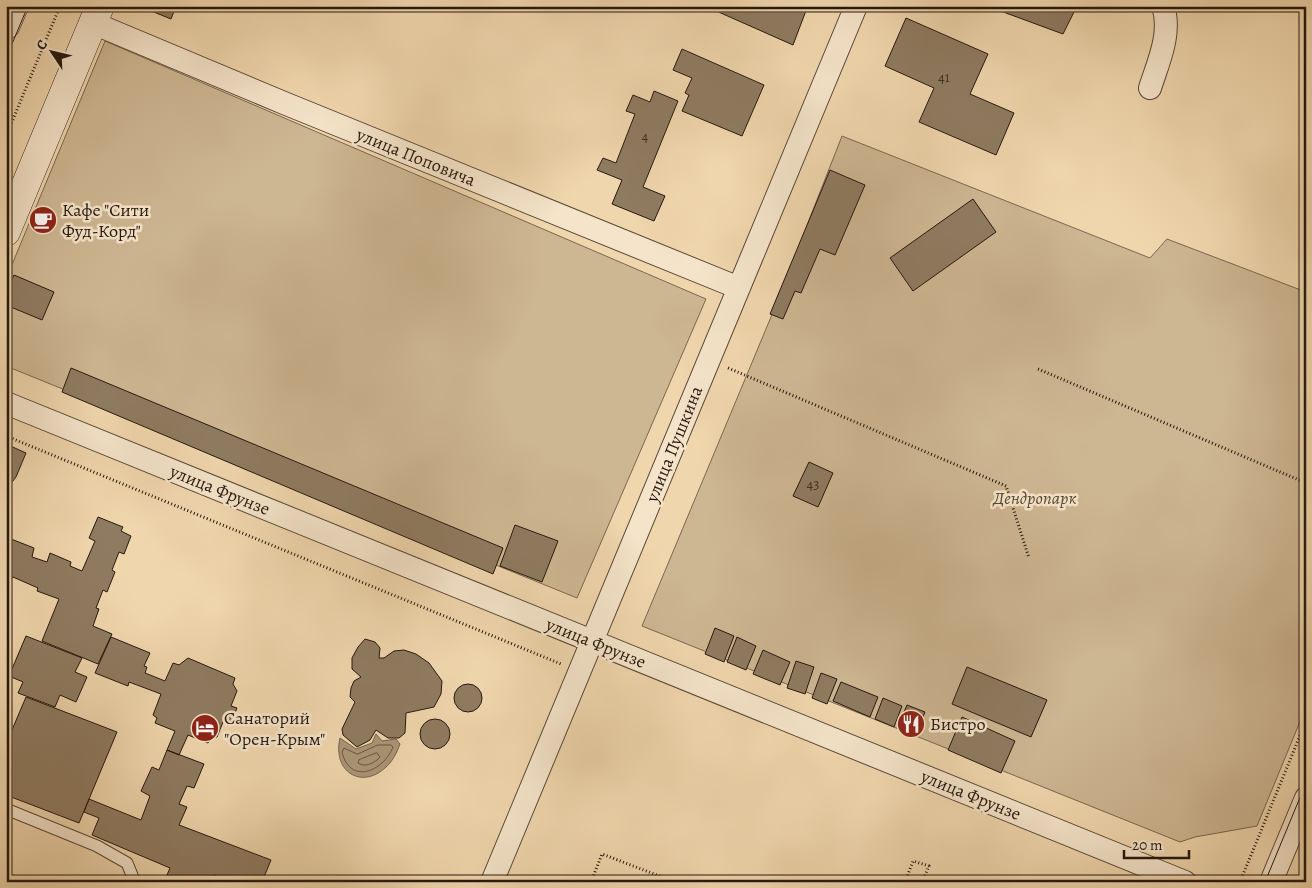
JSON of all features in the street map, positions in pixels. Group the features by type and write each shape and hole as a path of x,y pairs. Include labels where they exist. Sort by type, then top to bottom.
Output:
{"street":[{"path":"6,25 14,6"},
{"name":"улица Пушкина","path":"492,882 856,6"},
{"path":"1150,88 1163,50 1167,18 1163,6"},
{"path":"6,232 97,14"},
{"name":"улица Поповича","path":"97,14 284,103 739,288"},
{"name":"улица Фрунзе","path":"6,403 1185,882"},
{"path":"1271,882 1306,798"}],"lane":[{"path":"6,809 97,846 127,863 132,875 132,882"}],"path":[{"path":"6,136 60,6"},
{"path":"709,361 1006,486 1029,558"},
{"path":"1038,369 1306,484"},
{"path":"6,436 580,672"},
{"path":"1240,882 1306,721"},
{"path":"591,882 602,854 675,882"},
{"path":"905,882 913,861 928,866 922,882"}],"green space":[{"path":"105,41 706,299 577,598 6,366 6,279"},
{"name":"Дендропарк","path":"842,136 1150,258 1167,239 1306,292 1306,707 1257,826 1195,837 1180,842 642,626 771,317"}],"water":[{"path":"376,734 382,741 396,739 400,744 393,759 377,774 359,777 351,774 340,760 340,738 356,749 372,743"}],"building":[{"path":"139,6 176,6 171,19"},
{"path":"705,6 803,6 807,8 793,45"},
{"path":"987,6 1077,6 1063,34"},
{"path":"906,18 988,54 970,94 1014,113 996,155 919,122 934,88 885,66"},
{"path":"682,49 764,85 742,136 682,111 689,95 685,93 692,78 673,70"},
{"path":"654,91 678,101 643,187 665,196 654,221 612,204 622,180 597,170 603,158 616,163 635,114 626,111 633,95 650,102"},
{"path":"830,170 865,185 835,255 820,249 801,293 795,291 783,319 770,314"},
{"path":"973,199 996,232 913,291 890,258"},
{"path":"14,275 54,292 42,320 6,305 6,291"},
{"path":"71,368 503,548 493,574 62,392"},
{"path":"6,444 26,453 16,477 6,490"},
{"path":"809,462 833,473 818,507 793,496"},
{"path":"98,517 123,527 121,531 131,536 124,554 119,552 112,570 115,572 107,592 103,590 96,608 99,609 93,626 112,634 98,664 42,641 59,599 37,591 38,588 13,577 10,582 6,580 6,537 34,548 32,557 47,562 50,553 71,562 70,566 82,571 95,541 89,538"},
{"path":"515,525 558,541 542,582 500,566"},
{"path":"715,628 734,636 724,662 705,654"},
{"path":"26,636 82,658 75,672 87,677 76,702 60,695 55,707 18,693 23,682 9,676"},
{"path":"111,637 150,653 144,666 147,667 145,673 165,681 173,663 179,665 188,658 235,678 233,684 237,691 231,706 237,708 230,725 223,722 217,737 211,738 208,743 188,735 179,755 167,750 175,731 155,723 157,718 153,715 161,694 129,682 128,686 95,673"},
{"path":"737,637 756,646 746,670 727,662"},
{"path":"365,639 375,642 380,648 379,658 384,658 394,651 404,650 416,654 429,663 442,681 441,694 434,707 406,713 405,733 399,738 388,738 376,730 370,740 357,747 343,735 342,729 355,702 350,697 351,688 354,681 361,677 352,669 352,658"},
{"path":"763,650 790,662 780,685 753,674"},
{"path":"796,661 814,667 805,694 787,688"},
{"path":"967,667 1047,700 1031,737 952,704"},
{"path":"821,673 837,679 827,704 812,698"},
{"path":"841,682 878,697 870,717 833,701"},
{"path":"468,684 478,688 482,698 478,708 468,712 458,708 454,698 458,688"},
{"path":"26,697 117,732 79,823 6,795 6,744"},
{"path":"883,698 902,706 894,727 875,719"},
{"path":"907,705 925,712 916,734 898,726"},
{"path":"962,717 1015,741 1001,773 948,750"},
{"path":"435,719 446,723 450,734 446,745 435,749 424,745 420,734 424,723"},
{"path":"167,750 204,764 194,788 187,786 179,804 187,807 179,825 271,860 262,882 229,882 214,875 211,882 164,882 170,868 92,835 99,818 84,812 89,799 141,820 150,796 141,791 152,767 159,770"}],"tram line":[{"path":"6,58 28,6"},
{"path":"1265,882 1306,783"}],"place":[{"name":"Кафе \"Сити Фуд-Корд\"","path":"43,220"},
{"name":"Бистро","path":"911,724"},
{"name":"Санаторий \"Орен-Крым\"","path":"205,728"}]}
